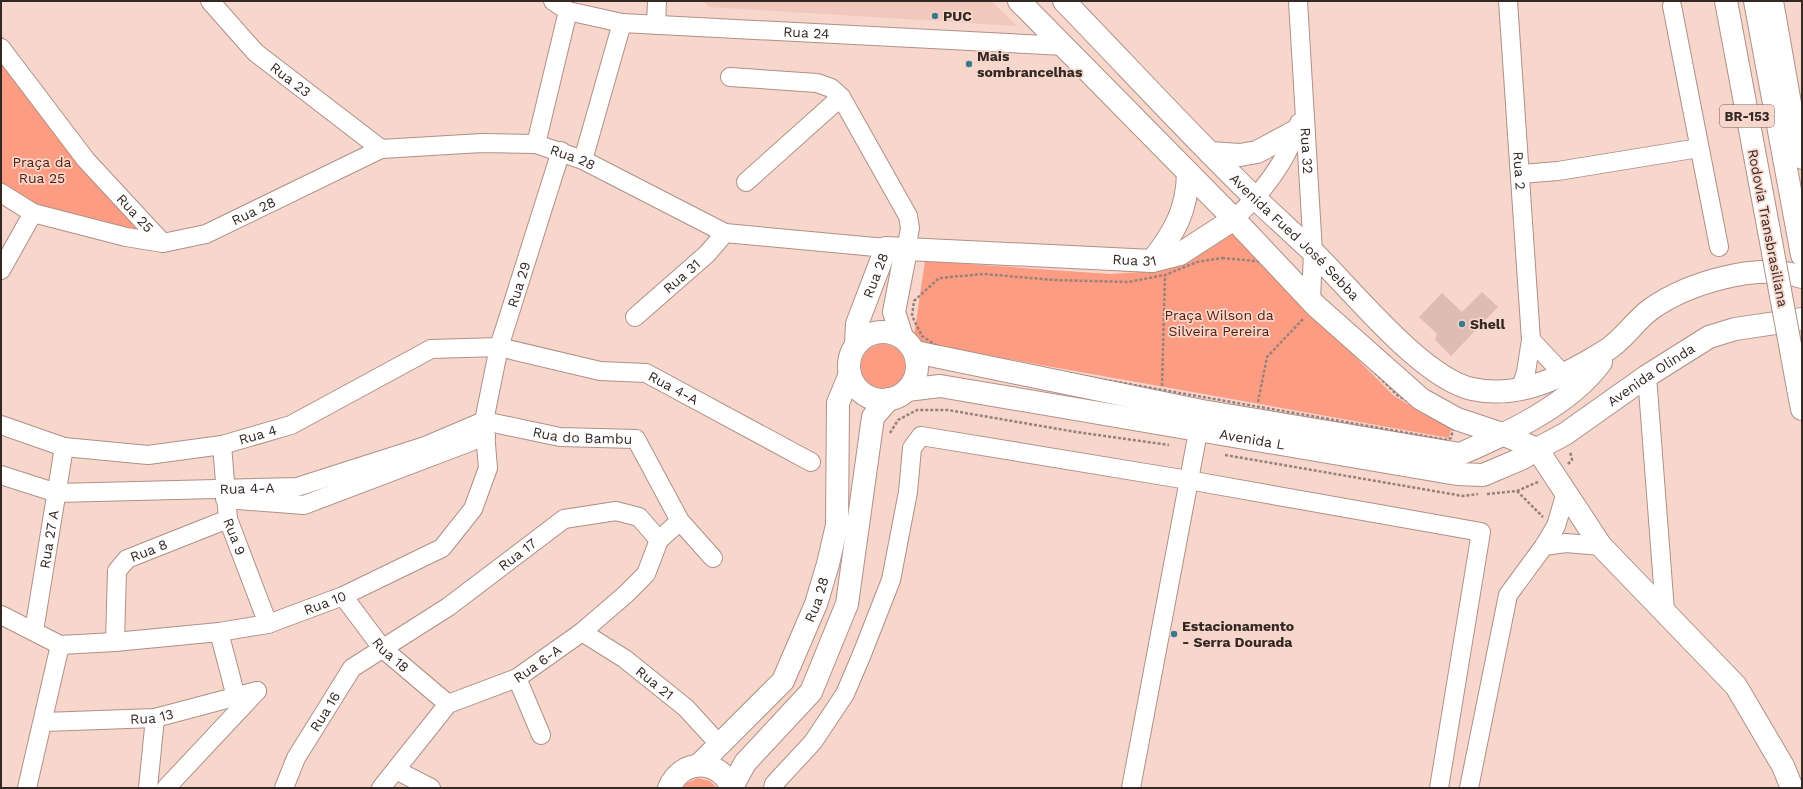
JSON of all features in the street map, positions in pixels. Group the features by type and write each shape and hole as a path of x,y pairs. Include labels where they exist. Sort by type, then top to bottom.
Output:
{"main road":[{"name":"Avenida Fued José Sebba","path":"1019,1 1234,219 1313,305 1421,399 1457,418 1502,434 1537,449"},
{"name":"Avenida Fued José Sebba","path":"1064,1 1256,199 1313,252 1408,349 1442,376 1469,388 1490,392 1520,391 1564,375"},
{"name":"Rodovia Transbrasiliana","path":"1726,1 1800,398"},
{"name":"Rodovia Transbrasiliana","path":"1755,1 1802,255"},
{"path":"1210,153 1240,155 1256,152 1296,132"},
{"path":"1160,265 1183,210 1188,191 1188,174"},
{"name":"Rua 31","path":"896,249 934,249 1160,265 1180,254 1234,219"},
{"name":"Rua 28","path":"896,249 894,312 908,344"},
{"name":"Rua 28","path":"856,345 857,324 896,249"},
{"path":"1460,454 1554,407 1594,371 1611,347 1651,309 1695,286 1752,272 1789,273 1802,277"},
{"name":"Avenida Olinda","path":"1502,434 1584,421 1647,376 1709,337 1721,332 1802,319"},
{"path":"882,332 892,333 908,344 917,362 917,372 913,382 898,394 879,399 869,397 854,384 850,374 849,364 851,354 856,345 863,338 882,332"},
{"name":"Avenida L","path":"908,344 1161,396 1198,430"},
{"path":"1564,375 1611,347"},
{"name":"Rua 28","path":"699,765 783,680 816,604 828,564 837,525 838,403 850,374"},
{"name":"Avenida L","path":"898,394 940,386 1198,430 1255,422 1460,454"},
{"path":"1502,434 1510,420 1520,391"},
{"name":"Rua 28","path":"732,787 745,763 811,692 847,604 873,417 898,394"},
{"path":"1457,418 1465,431 1466,441 1460,454"},
{"name":"Avenida L","path":"1255,422 1457,474 1483,475 1509,466 1524,458 1584,421"},
{"path":"1537,449 1601,546 1736,686 1783,766 1792,788"},
{"path":"668,788 672,780 679,772 689,767 699,765 709,766 719,771 727,778 732,787"}],"street":[{"name":"Rua 23","path":"210,1 256,53 381,149"},
{"name":"Rua 24","path":"553,1 568,11 622,23 1064,46"},
{"path":"656,25 657,1"},
{"name":"Rua 32","path":"1298,1 1313,252 1313,305"},
{"name":"Rua 2","path":"1508,1 1532,340 1526,372 1520,391"},
{"path":"1774,1 1802,160"},
{"path":"1672,6 1719,247"},
{"path":"536,144 568,11"},
{"path":"583,160 622,23"},
{"name":"Rua 25","path":"1,48 86,160 163,244"},
{"path":"730,77 817,83 831,88 841,97 908,216 910,228 896,249"},
{"path":"746,182 841,97"},
{"name":"Rua 31","path":"1234,219 1256,199 1292,146 1305,103"},
{"name":"Rua 28","path":"163,244 206,234 381,149 482,143 536,144 561,151 583,160 726,233 896,249"},
{"path":"1521,174 1558,171 1700,148"},
{"name":"Rua 29","path":"485,429 499,347 561,151"},
{"name":"Rua 25","path":"1,193 33,213 126,237 163,244"},
{"path":"1,270 33,213"},
{"name":"Rua 31","path":"634,317 707,254 726,233"},
{"path":"1532,340 1564,375"},
{"name":"Rua 4","path":"1,425 64,447 148,454 222,445 291,425 431,349 499,347"},
{"name":"Rua 4-A","path":"499,347 600,371 646,373 811,462"},
{"path":"1647,376 1665,611"},
{"name":"Rua 4-A","path":"1,475 57,493 226,494 297,487 425,446 485,429"},
{"name":"Rua do Bambu","path":"485,429 560,437 636,439 680,521 713,558"},
{"name":"Rua 10","path":"60,645 115,642 218,632 268,624 343,596 442,548 473,509 488,468 485,429"},
{"path":"1131,788 1198,430"},
{"path":"773,788 774,784 813,742 844,694 862,654 891,580 908,492 912,448 914,442 921,436 929,436 1188,480 1481,532 1439,788"},
{"name":"Rua 9","path":"222,445 228,520 268,624"},
{"name":"Rua 27 A","path":"34,631 64,447"},
{"path":"1468,788 1508,595 1544,546 1556,526 1566,492"},
{"name":"Rua 17","path":"382,648 402,637 448,606 564,519 616,511 640,517 659,540"},
{"name":"Rua 8","path":"115,642 117,572 127,559 228,520"},
{"name":"Rua 6-A","path":"448,704 517,678 582,632 646,574 659,540 680,521"},
{"path":"1544,546 1566,543 1601,546"},
{"name":"Rua 18","path":"343,596 382,648 448,704"},
{"path":"1,615 60,645 44,722 27,788"},
{"path":"218,632 236,697"},
{"name":"Rua 21","path":"582,632 625,659 680,703 719,744"},
{"name":"Rua 16","path":"284,788 296,758 352,668 382,648"},
{"path":"517,678 541,735"},
{"name":"Rua 13","path":"44,722 155,718 258,691 166,788"},
{"path":"381,788 448,704"},
{"path":"148,788 155,718"},
{"path":"396,770 431,788"}],"path":[{"path":"1222,258 1266,262 1313,305 1397,395 1453,429 1451,438 1447,440 1255,422 1161,396 946,352 922,336 912,316 914,301 940,278 984,274 1054,280 1128,282 1160,265 1198,262 1222,258"},
{"path":"1160,265 1161,396"},
{"path":"1253,460 1258,392 1267,358 1313,305"},
{"path":"888,436 898,420 917,410 948,410 1090,434 1198,430"},
{"path":"1223,454 1463,496 1517,491 1554,474 1572,460 1565,434"},
{"path":"1517,491 1544,518 1556,526"}],"shaded area":[{"name":"PUC","path":"703,1 991,1 1017,26 709,7"}],"green space":[{"name":"Praça da Rua 25","path":"1,34 86,160 163,243 133,239 1,193"},
{"name":"Praça Wilson da Silveira Pereira","path":"1233,230 1267,268 1394,396 1451,429 1449,438 913,342 925,261 1110,274 1142,272 1183,261"},
{"path":"879,344 887,344 899,350 905,362 905,370 899,382 887,388 879,388 867,382 861,370 861,362 867,350"},
{"path":"698,778 710,781 717,788 683,788 687,783"}],"building":[{"path":"1482,292 1498,307 1451,356 1435,340 1437,334 1419,317 1442,293 1462,312"}],"place":[{"name":"PUC","path":"935,16"},
{"name":"Mais sombrancelhas","path":"969,64"},
{"name":"Shell","path":"1462,324"},
{"name":"Estacionamento - Serra Dourada","path":"1174,634"}]}
